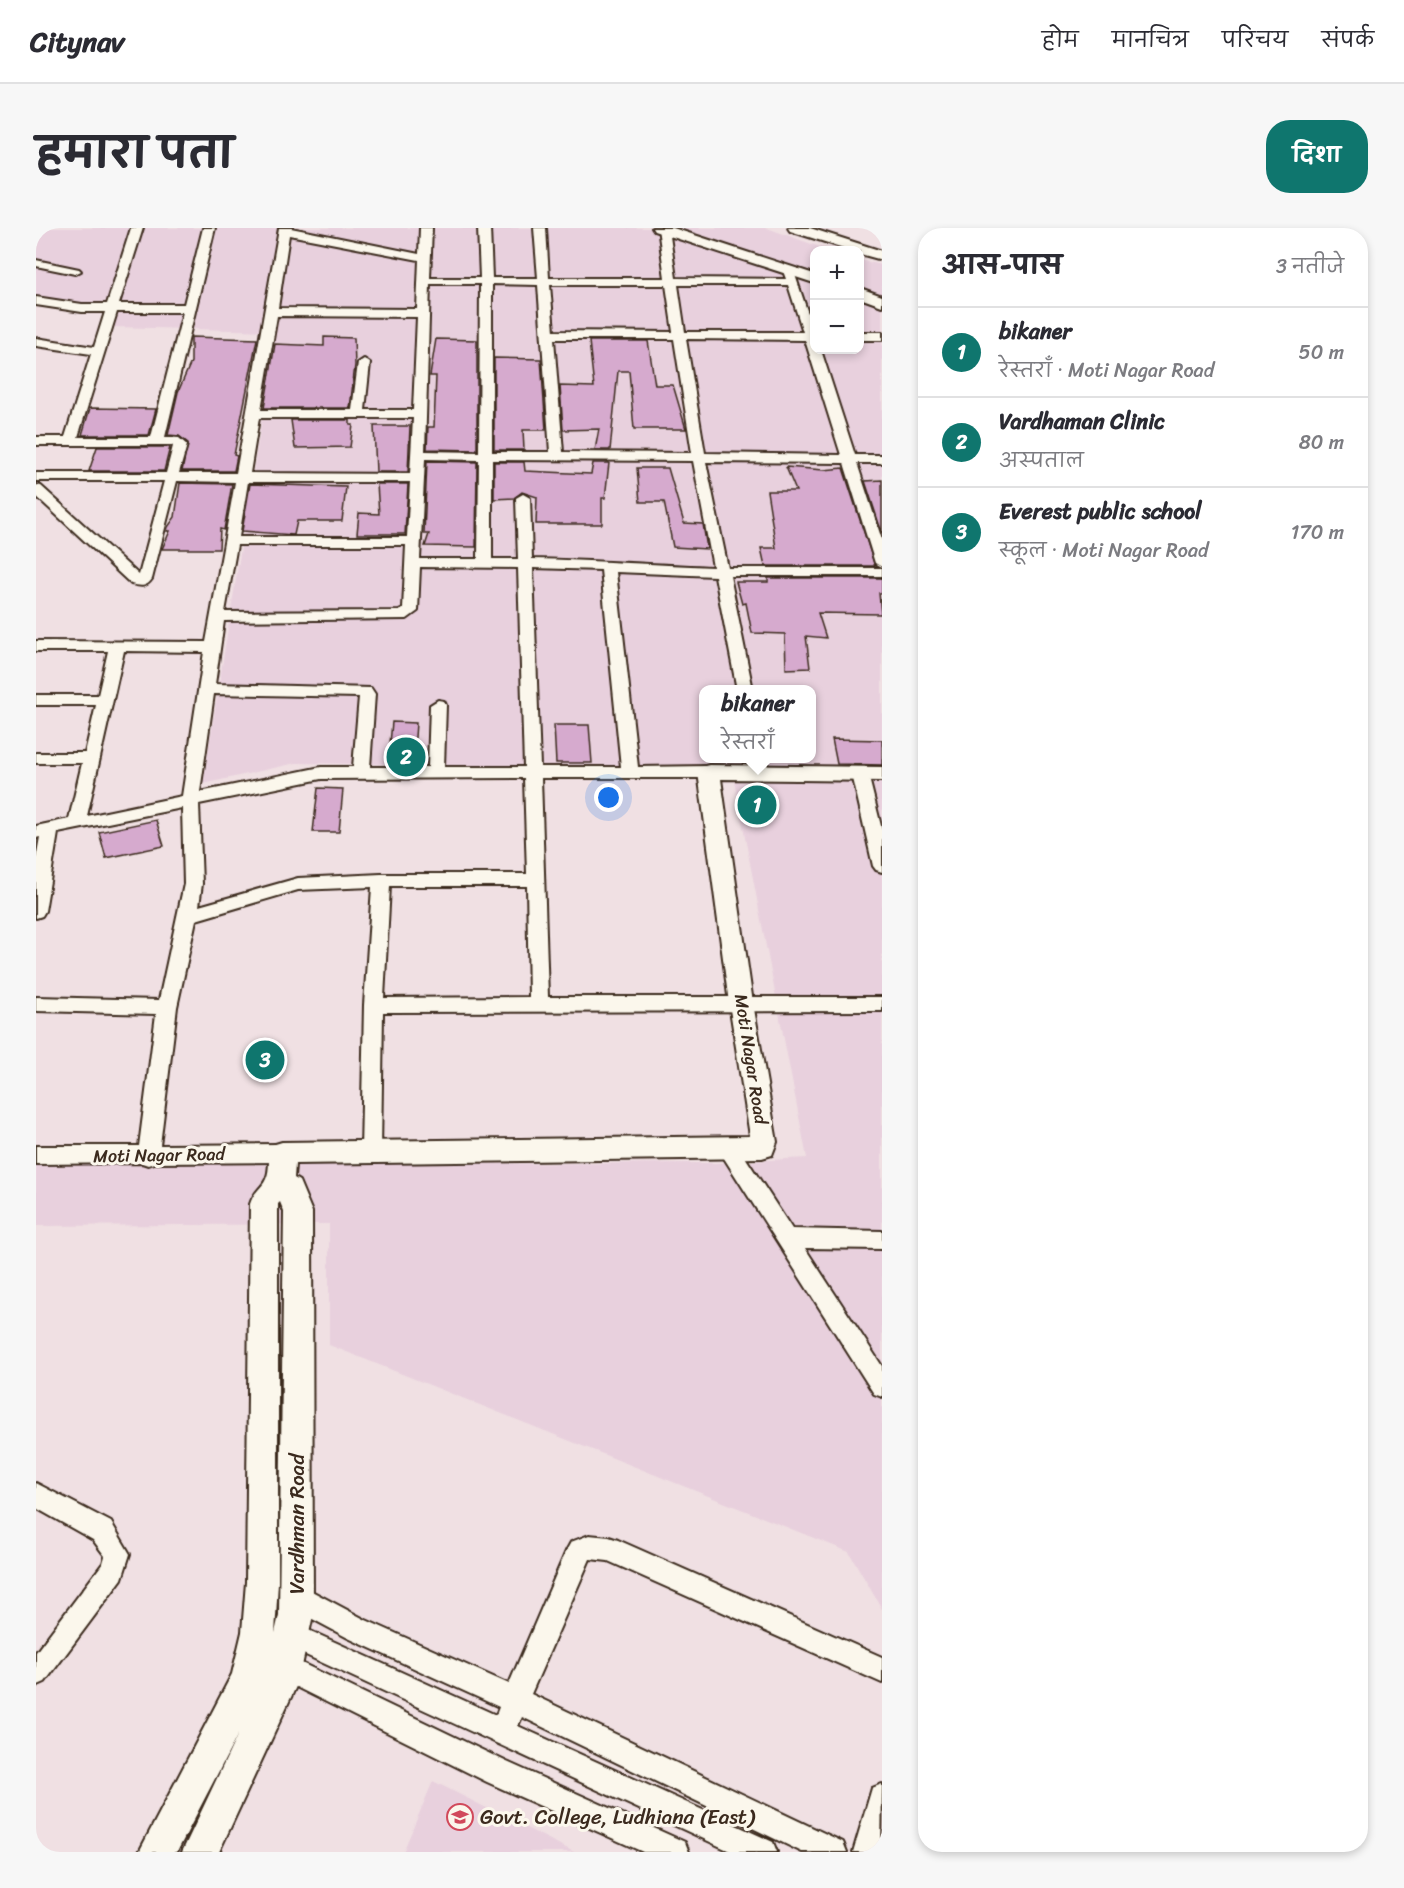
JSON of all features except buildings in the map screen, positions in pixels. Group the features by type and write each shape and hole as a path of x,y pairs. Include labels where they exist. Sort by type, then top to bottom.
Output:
{"street":[{"path":"70,441 137,228"},
{"path":"157,441 209,228"},
{"path":"217,617 402,616 410,610 426,228"},
{"path":"484,228 486,281 485,564"},
{"path":"540,228 557,457"},
{"path":"795,228 882,256"},
{"path":"824,228 882,246"},
{"path":"661,229 791,276"},
{"path":"661,229 699,458 744,685"},
{"path":"148,1156 167,1007 188,916 192,884 190,800 205,689 285,230 425,258"},
{"path":"36,263 75,271"},
{"path":"424,280 671,281 791,276 810,278"},
{"path":"791,276 810,331"},
{"path":"864,294 882,301"},
{"path":"36,301 68,307 110,309 189,308"},
{"path":"272,312 423,314"},
{"path":"549,335 680,336 810,342"},
{"path":"864,336 882,336"},
{"path":"36,342 97,351"},
{"path":"818,354 882,563"},
{"path":"358,414 364,363"},
{"path":"254,414 420,414"},
{"path":"36,441 174,441 180,444 145,579 142,582 136,581 36,489"},
{"path":"418,455 882,459"},
{"path":"36,477 417,478"},
{"path":"523,498 539,1006"},
{"path":"231,541 414,540"},
{"path":"413,563 589,564 608,567 723,572 882,572"},
{"path":"608,567 630,772"},
{"path":"36,646 212,647"},
{"path":"78,822 90,758 117,647"},
{"path":"205,689 365,692 367,701 361,772"},
{"path":"36,700 105,700"},
{"path":"436,771 438,705"},
{"path":"36,758 90,758"},
{"path":"36,910 43,831 300,776 361,772 709,772 759,766 871,774 881,861"},
{"name":"Moti Nagar Road","path":"36,1155 148,1156 281,1168 372,1152 756,1149 762,1147 764,1142 741,1003 709,772"},
{"path":"188,916 298,884 381,880 536,880"},
{"path":"372,1152 374,1005 381,880"},
{"path":"36,1004 167,1007"},
{"path":"374,1005 882,1004"},
{"path":"729,1149 882,1386"},
{"path":"157,1852 247,1682 256,1655 262,1582 264,1204 281,1168"},
{"name":"Vardhman Road","path":"200,1852 282,1680 292,1636 297,1597 298,1212 281,1168"},
{"path":"788,1238 882,1240"},
{"path":"36,1494 102,1531 118,1554 113,1570 36,1673"},
{"path":"502,1732 575,1560 580,1551 589,1547 609,1550 882,1670"},
{"path":"297,1597 357,1629 516,1701 833,1852"},
{"path":"292,1636 763,1852"},
{"path":"285,1668 497,1772 675,1852"},
{"path":"867,1852 882,1798"}],"shaded area":[{"path":"36,228 767,228 817,246 810,246 810,354 864,354 864,261 882,265 882,1609 849,1552 329,1345 329,1224 36,1226 36,1165 715,1163 807,1158 732,770 296,763 203,784 276,331 111,327 119,304 58,302 36,298"},
{"name":"Govt. College, Ludhiana (East)","path":"433,1781 574,1852 403,1852"}],"place":[{"name":"Vardhaman Clinic","path":"406,757"},
{"name":"bikaner","path":"757,805"},
{"name":"Everest public school","path":"265,1060"},
{"name":"Govt. College, Ludhiana (East)","path":"460,1817"}]}
